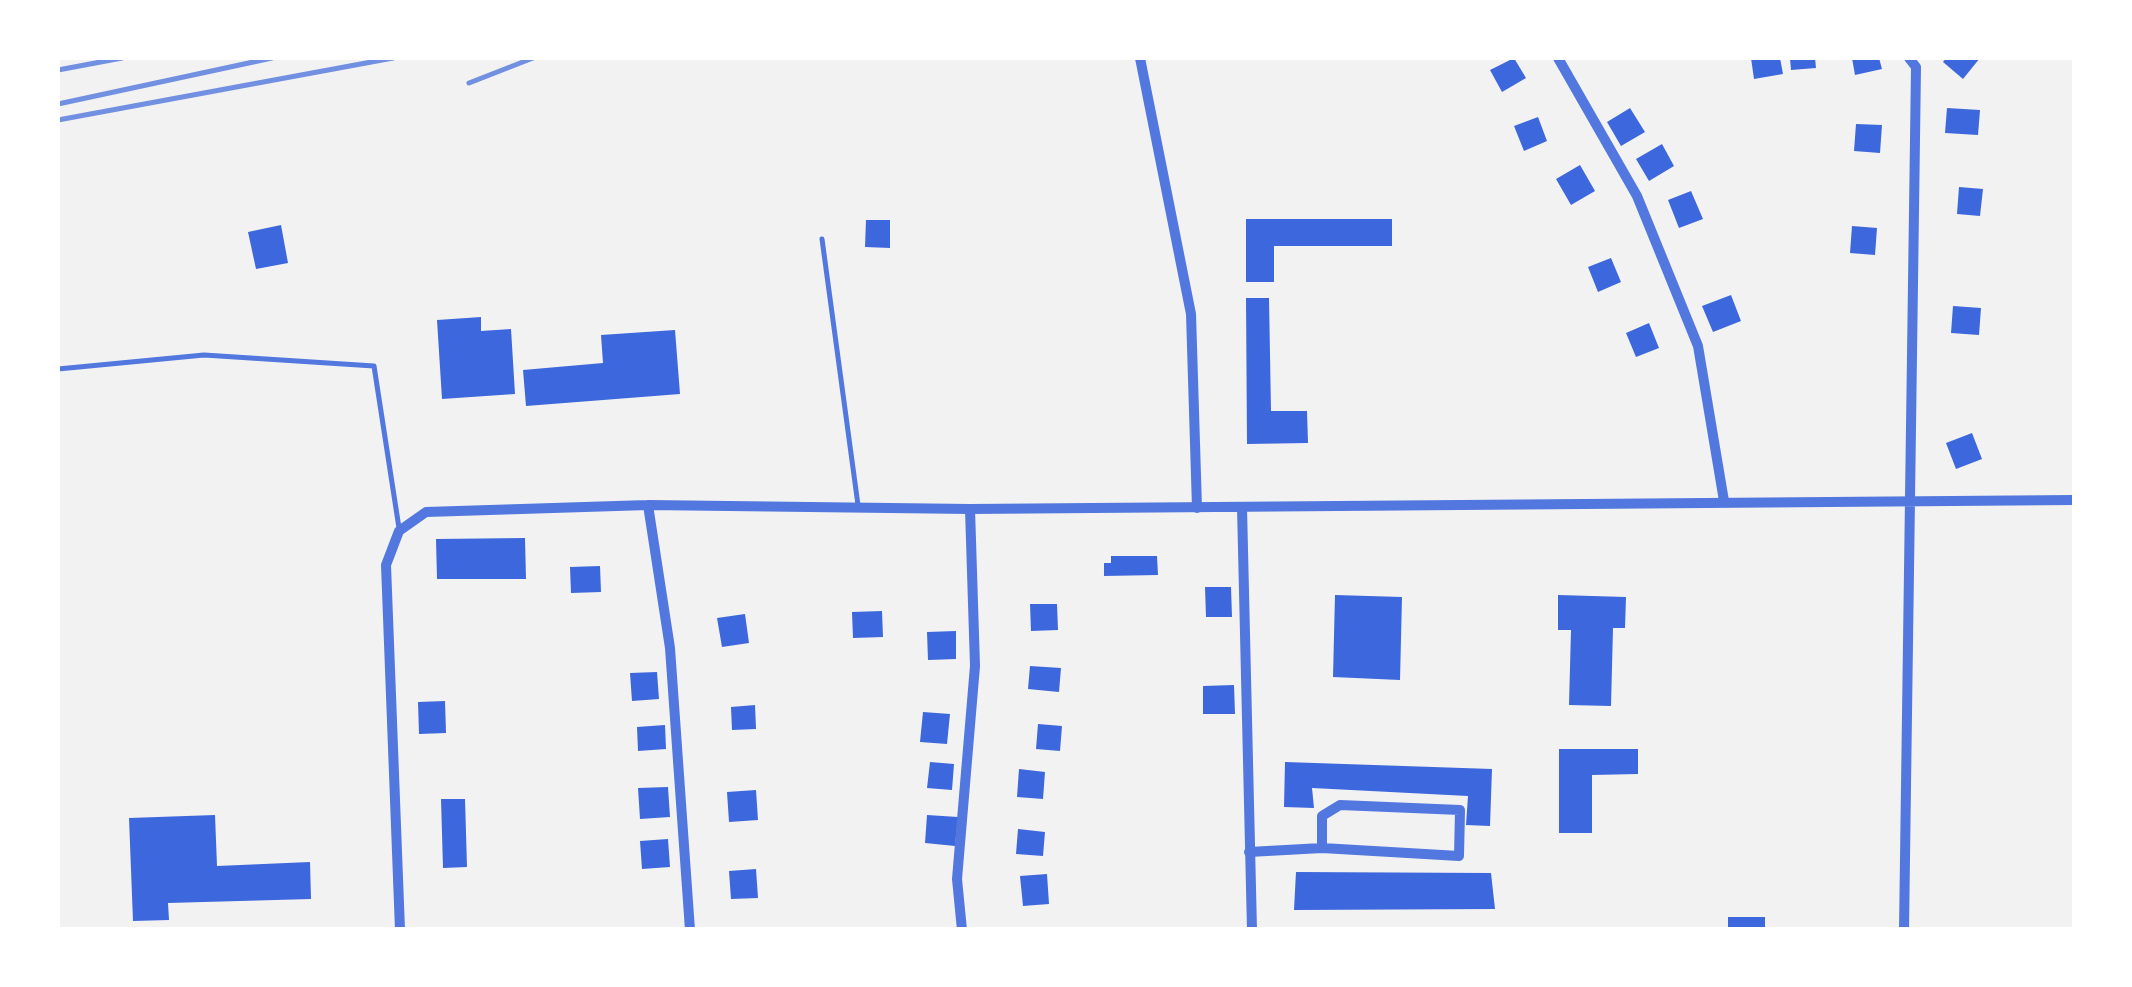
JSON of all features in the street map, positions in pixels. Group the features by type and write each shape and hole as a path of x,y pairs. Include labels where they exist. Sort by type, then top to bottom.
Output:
{"street":[{"path":"1140,58 1190,314 1197,508"},
{"path":"1558,58 1637,196 1698,346 1724,502"},
{"path":"1904,930 1916,66 1909,58"},
{"path":"400,930 386,565 399,531 426,512 648,505 970,509 2074,500"},
{"path":"648,505 670,648 690,930"},
{"path":"1242,507 1252,930"},
{"path":"962,930 958,878 975,666 970,509"},
{"path":"1249,852 1322,848 1458,856 1460,810 1340,804 1322,816 1322,848"}],"lane":[{"path":"822,239 858,508"},
{"path":"58,370 204,356 374,366 399,531"}],"building":[{"path":"1514,58 1526,78 1502,92 1490,70"},
{"path":"1751,58 1780,58 1783,74 1754,79"},
{"path":"1790,58 1815,58 1816,68 1791,70"},
{"path":"1852,58 1879,58 1882,69 1855,75"},
{"path":"1946,58 1980,58 1963,79 1943,62"},
{"path":"1630,108 1645,132 1621,146 1607,122"},
{"path":"1947,108 1980,110 1978,135 1945,133"},
{"path":"1538,117 1547,141 1524,151 1514,126"},
{"path":"1856,124 1882,125 1880,153 1854,151"},
{"path":"1662,144 1674,166 1649,181 1636,159"},
{"path":"1580,165 1595,191 1571,205 1556,179"},
{"path":"1959,187 1983,189 1980,216 1957,214"},
{"path":"1691,191 1703,219 1679,228 1668,200"},
{"path":"1246,219 1392,219 1392,246 1274,246 1274,282 1246,282"},
{"path":"866,220 890,220 890,248 865,247"},
{"path":"281,225 288,263 256,269 248,232"},
{"path":"1852,226 1877,228 1875,255 1850,253"},
{"path":"1611,258 1621,282 1598,292 1588,267"},
{"path":"1731,295 1741,321 1713,332 1702,306"},
{"path":"1246,298 1269,298 1271,411 1307,411 1308,443 1247,444"},
{"path":"1953,306 1981,308 1979,335 1951,333"},
{"path":"481,317 481,331 511,329 515,394 442,399 437,320"},
{"path":"1649,323 1659,348 1636,357 1626,333"},
{"path":"675,330 680,394 526,406 523,370 603,363 601,335"},
{"path":"1972,433 1982,459 1956,469 1946,443"},
{"path":"525,538 526,579 437,579 436,539"},
{"path":"1111,556 1157,556 1158,575 1104,576 1104,563 1111,563"},
{"path":"600,566 601,592 571,593 570,567"},
{"path":"1205,587 1231,587 1232,617 1206,617"},
{"path":"1335,595 1402,597 1400,680 1333,677"},
{"path":"1558,595 1626,597 1625,628 1613,628 1611,706 1569,705 1571,630 1558,630"},
{"path":"1030,604 1057,604 1058,630 1031,631"},
{"path":"882,611 883,637 853,638 852,612"},
{"path":"745,614 749,643 722,647 717,618"},
{"path":"956,631 956,659 928,660 927,632"},
{"path":"1030,666 1061,668 1059,692 1028,689"},
{"path":"657,672 659,699 632,701 630,673"},
{"path":"1234,685 1235,714 1203,714 1203,686"},
{"path":"445,701 446,733 419,734 418,702"},
{"path":"755,705 756,729 732,730 731,707"},
{"path":"923,712 950,714 947,744 920,742"},
{"path":"1038,724 1062,726 1060,751 1036,749"},
{"path":"665,725 666,749 638,751 637,727"},
{"path":"1559,749 1638,749 1638,774 1592,775 1592,833 1559,833"},
{"path":"930,762 954,764 952,790 927,788"},
{"path":"1285,762 1492,769 1490,826 1466,825 1468,796 1312,788 1314,808 1284,807"},
{"path":"1019,769 1045,772 1043,799 1017,797"},
{"path":"668,787 670,817 640,819 638,788"},
{"path":"756,790 758,820 729,822 727,792"},
{"path":"441,799 465,799 467,867 443,868"},
{"path":"215,815 217,866 310,862 311,899 168,903 169,920 133,921 129,818"},
{"path":"927,815 958,817 955,846 925,843"},
{"path":"1018,829 1045,832 1043,856 1016,854"},
{"path":"668,839 670,867 642,869 640,841"},
{"path":"756,869 758,898 731,899 729,871"},
{"path":"1296,872 1491,873 1495,909 1294,910"},
{"path":"1047,874 1049,904 1023,906 1020,876"},
{"path":"1728,917 1765,917 1765,930 1728,930"}],"railway":[{"path":"58,70 122,58"},
{"path":"58,104 272,58"},
{"path":"58,120 393,58"},
{"path":"469,83 533,58"}]}
